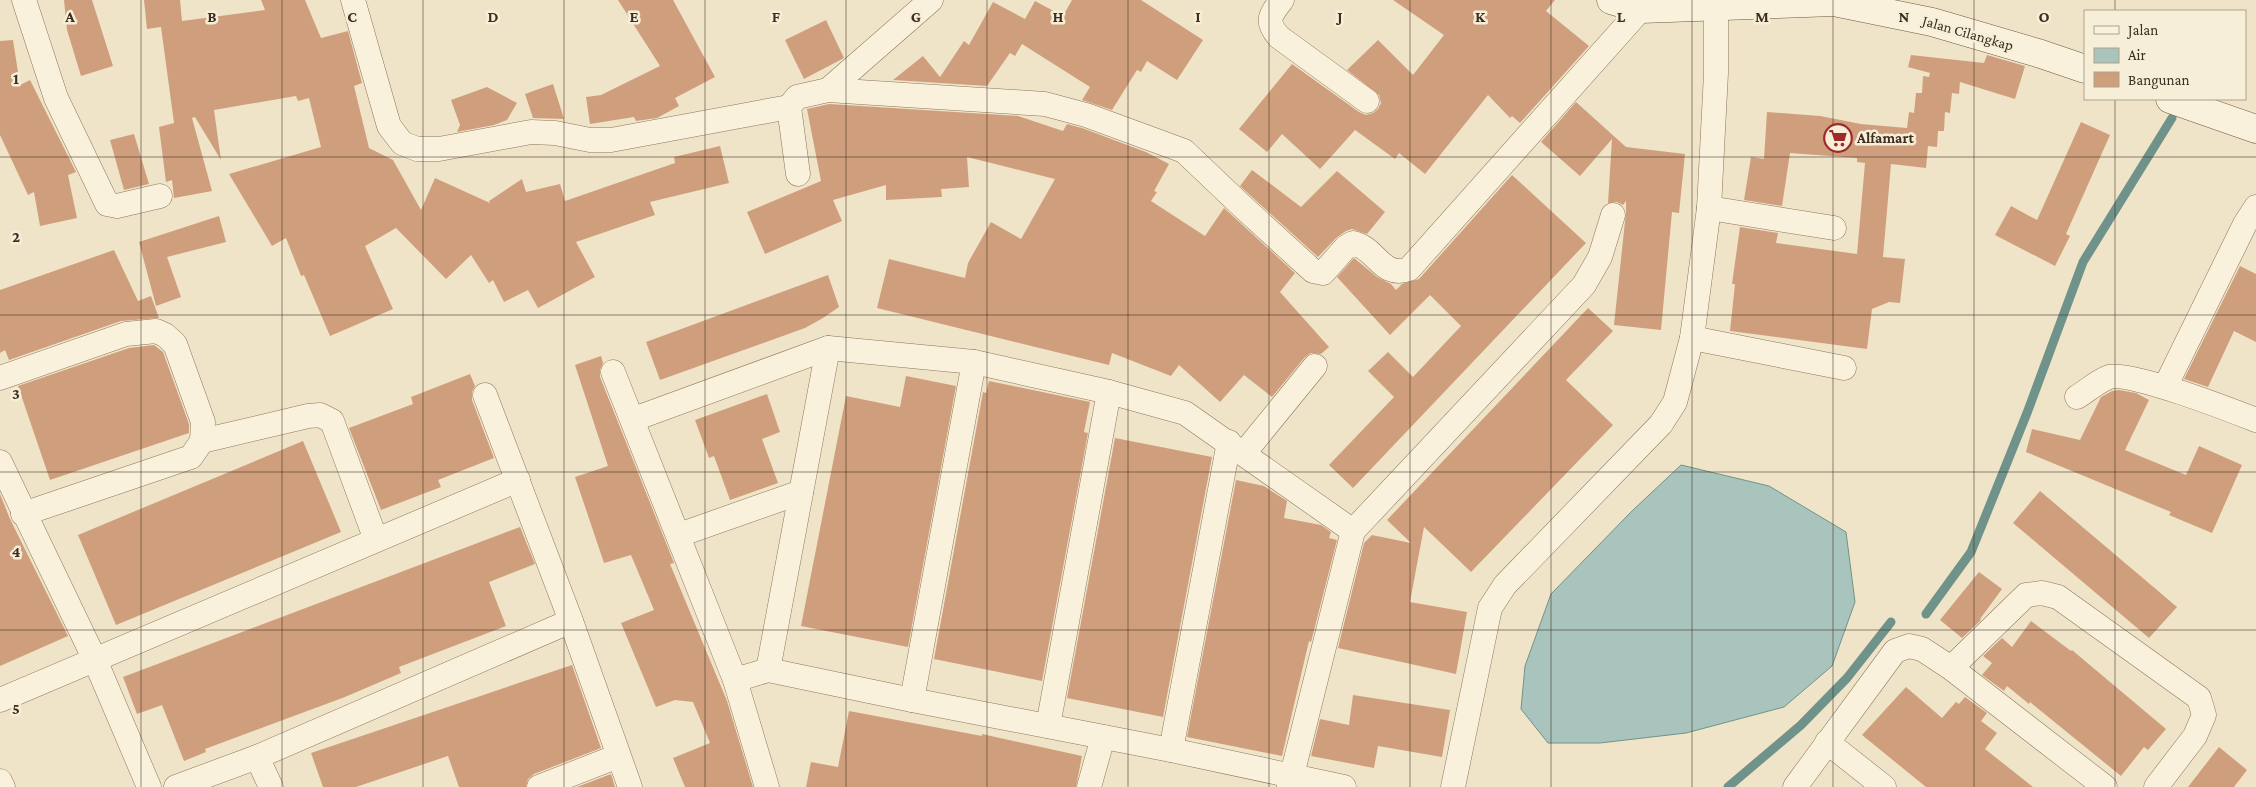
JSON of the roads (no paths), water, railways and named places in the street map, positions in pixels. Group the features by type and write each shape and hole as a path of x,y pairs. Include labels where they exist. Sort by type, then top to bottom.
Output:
{"street":[{"path":"24,0 56,98 106,204 117,206 160,196"},
{"path":"353,0 389,126 402,143 417,149 439,148 531,132 555,133 590,140 612,140 790,107"},
{"path":"828,90 931,0"},
{"path":"1282,0 1273,12 1270,20 1271,27 1280,37 1367,100"},
{"name":"Jalan Cilangkap","path":"1611,0 1641,9 1834,2 1932,22 2084,69"},
{"path":"1454,787 1490,608 1505,585 1661,424 1676,402 1692,338 1709,208 1716,74 1716,6"},
{"path":"798,174 790,107 797,97 828,90 1045,104 1086,115 1184,151 1313,270 1323,273 1346,247 1353,243 1360,244 1391,271 1399,273 1409,269 1641,9"},
{"path":"2173,100 2256,129"},
{"path":"2166,387 2245,224 2256,207"},
{"path":"1709,208 1834,228"},
{"path":"1291,782 1353,531 1584,285 1600,257 1613,215"},
{"path":"0,378 126,334 156,330 175,344 203,422 202,442 192,458 23,514"},
{"path":"1692,338 1844,368"},
{"path":"634,419 828,348 974,362 1109,392 1185,413 1353,531"},
{"path":"768,670 828,348"},
{"path":"912,700 974,362"},
{"path":"1171,750 1237,448 1316,366"},
{"path":"613,372 634,419 736,680 767,787"},
{"path":"2077,397 2111,376 2166,387 2256,420"},
{"path":"1048,726 1109,392"},
{"path":"485,395 571,621 630,787"},
{"path":"202,442 308,416 320,415 332,421 376,540"},
{"path":"0,462 23,514 95,660 149,787"},
{"path":"0,700 518,480"},
{"path":"679,535 801,492"},
{"path":"1951,668 2026,595 2042,592 2058,597 2198,698 2204,715 2195,736 2156,787"},
{"path":"176,787 257,756 571,621"},
{"path":"1795,787 1895,651 1909,646 1922,649 1951,668 2105,787"},
{"path":"736,680 768,670 1171,750 1291,782 1344,787"},
{"path":"1090,787 1103,738"},
{"path":"1827,742 1884,787"},
{"path":"257,756 271,787"},
{"path":"539,787 618,756"},
{"path":"0,781 3,787"}],"water":[{"path":"1681,465 1769,486 1846,532 1855,602 1832,666 1784,707 1686,733 1600,743 1548,743 1521,709 1525,666 1551,594 1632,511"}],"waterway":[{"path":"1926,614 1971,552 2027,413 2083,262 2172,118"},
{"path":"1728,787 1801,725 1847,678 1891,622"}],"place":[{"name":"Alfamart","path":"1838,138"}]}
